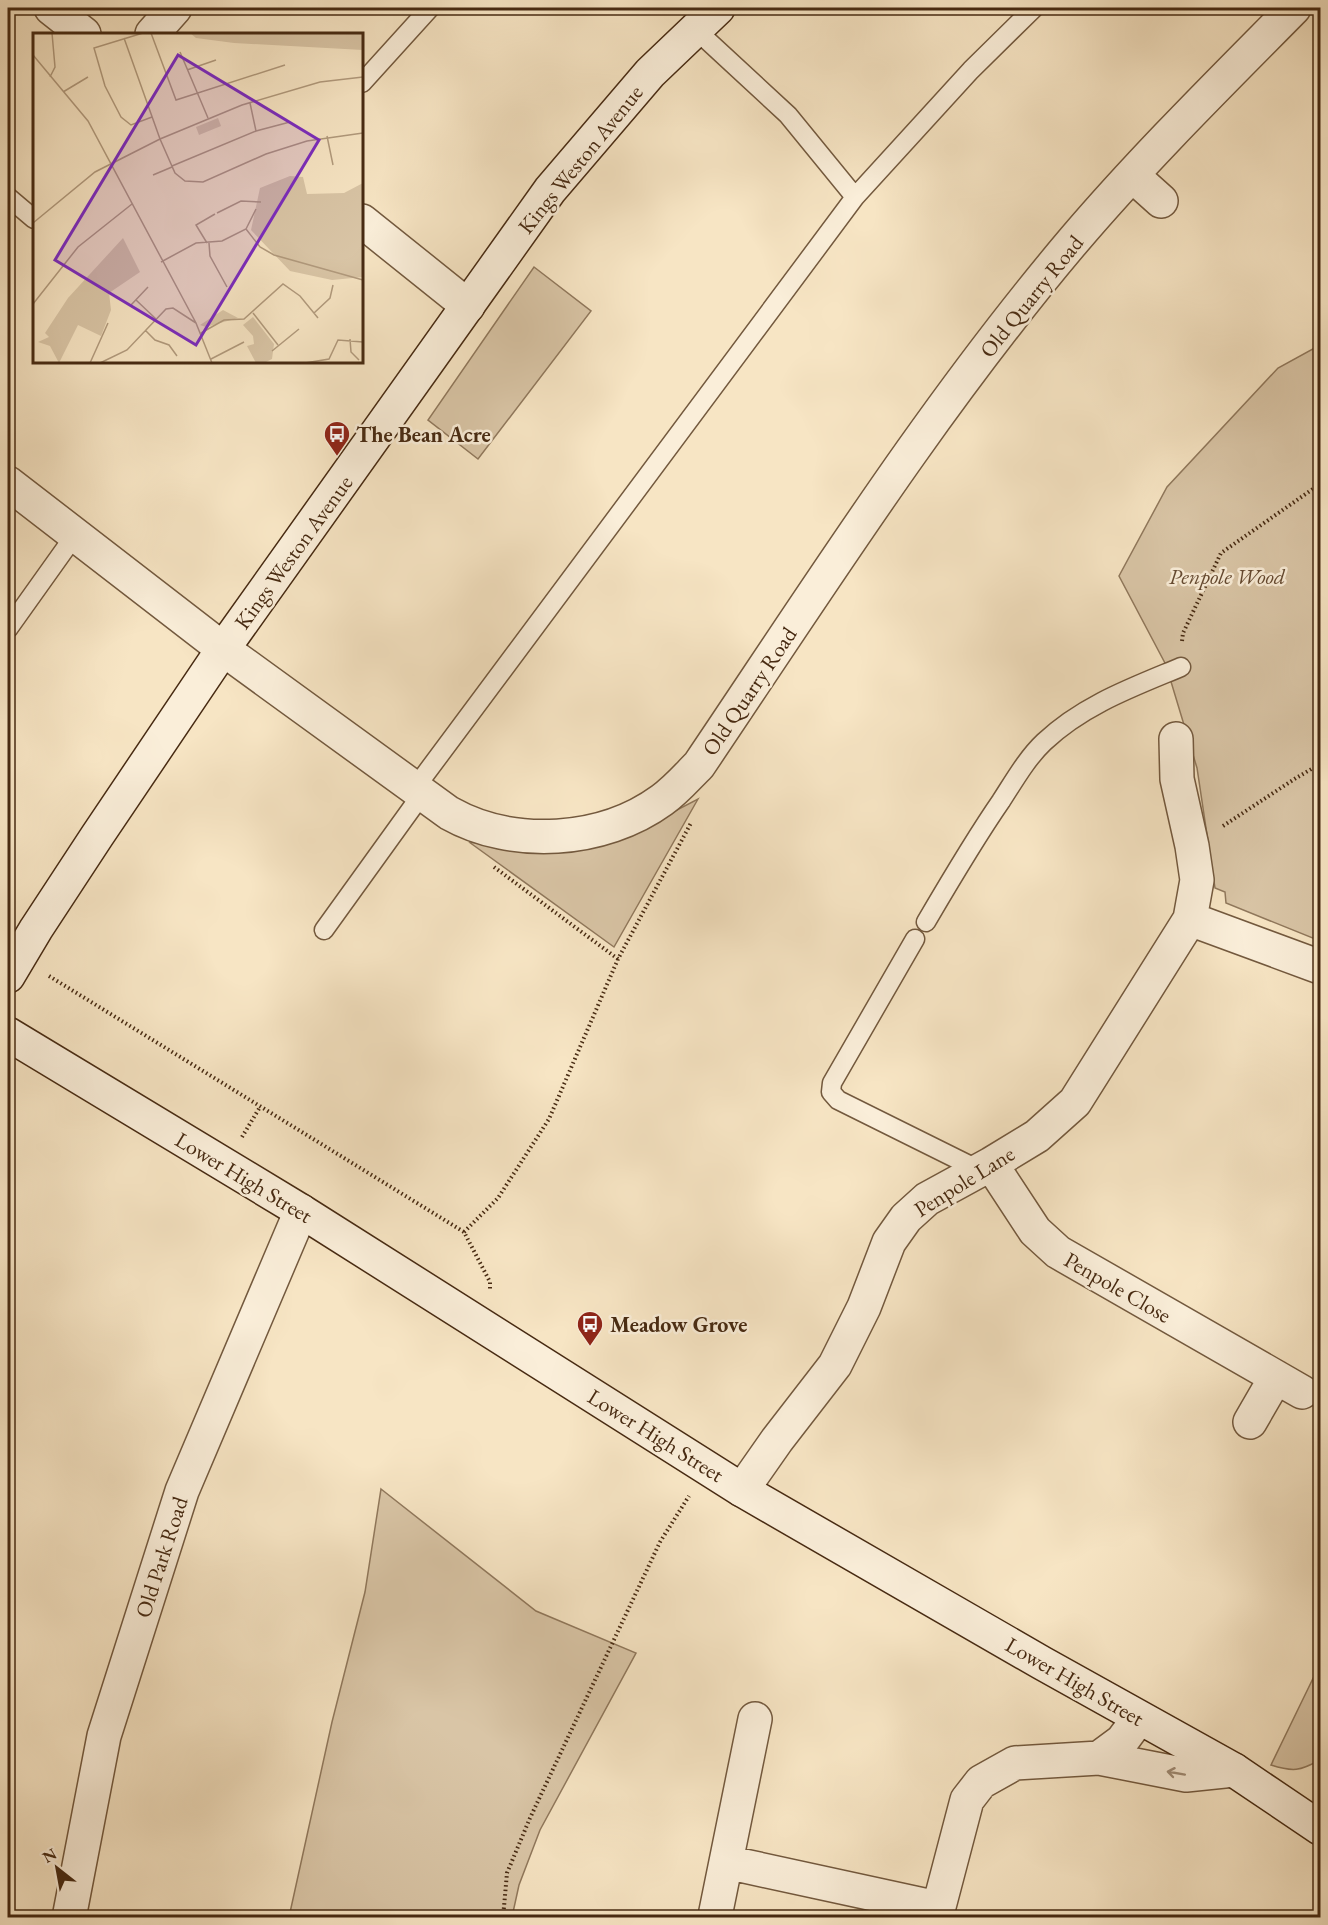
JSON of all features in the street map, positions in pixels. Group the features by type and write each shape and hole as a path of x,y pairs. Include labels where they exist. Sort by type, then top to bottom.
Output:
{"street":[{"path":"51,8 83,33"},
{"path":"153,33 175,8"},
{"name":"Old Quarry Road","path":"223,649 465,822 490,830 543,837 591,831 620,822 662,800 699,765 876,501 961,384 1066,250 1132,175 1294,8"},
{"name":"Kings Weston Avenue","path":"8,976 97,836 223,649 550,190 650,73 706,18"},
{"path":"1132,175 1161,201"},
{"path":"363,222 468,306"},
{"path":"8,483 223,649"},
{"name":"Penpole Lane","path":"742,1490 835,1365 864,1306 889,1242 906,1218 927,1199 1037,1136 1074,1102 1190,919 1197,880 1177,779 1176,739"},
{"path":"1190,919 1320,967"},
{"name":"Lower High Street","path":"8,1034 301,1211 742,1490 1318,1819"},
{"name":"Penpole Close","path":"985,1167 1035,1231 1058,1252 1289,1385 1250,1422"},
{"name":"Old Park Road","path":"69,1917 104,1736 182,1491 301,1211"},
{"path":"1099,1758 1122,1741 1139,1718"},
{"path":"715,1916 755,1719"},
{"path":"726,1862 937,1913 967,1800 981,1782 1015,1763 1099,1758 1186,1775 1234,1770"}],"lane":[{"path":"363,82 430,8"},
{"path":"324,930 419,791 855,197 971,70 1034,8"},
{"path":"706,18 855,197"},
{"path":"8,196 33,218"},
{"path":"8,629 75,535"},
{"path":"926,922 982,829 1015,779 1044,742 1086,710 1129,688 1181,667"},
{"path":"915,939 832,1083 831,1092 838,1100 985,1167"}],"path":[{"path":"1181,667 1183,633 1221,553 1320,484"},
{"path":"1192,846 1320,764"},
{"path":"464,1232 498,1198 549,1119 618,959 691,823"},
{"path":"487,862 618,959"},
{"path":"39,970 464,1232 490,1282 486,1328"},
{"path":"503,1917 507,1873 530,1818 660,1542 707,1468"}],"green space":[{"path":"534,267 591,311 478,459 428,420"},
{"name":"Penpole Wood","path":"1320,345 1320,941 1226,903 1225,892 1215,888 1197,768 1166,665 1119,576 1167,487 1278,368"},
{"path":"698,799 614,947 469,842 507,847 644,827"},
{"path":"381,1489 536,1611 636,1653 540,1830 519,1885 512,1917 289,1917 332,1722 365,1592"},
{"path":"1320,1664 1320,1760 1296,1769 1271,1765"}],"place":[{"name":"The Bean Acre","path":"337,457"},
{"name":"Meadow Grove","path":"590,1347"}]}
